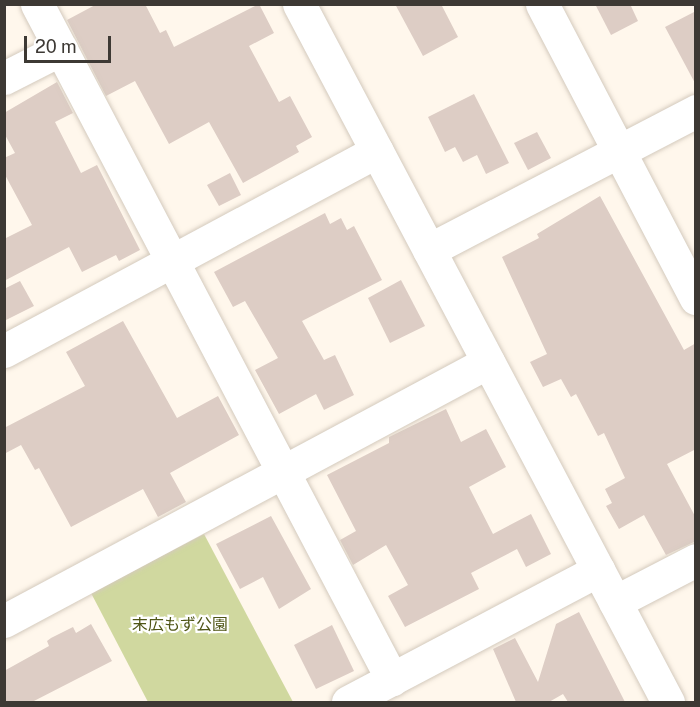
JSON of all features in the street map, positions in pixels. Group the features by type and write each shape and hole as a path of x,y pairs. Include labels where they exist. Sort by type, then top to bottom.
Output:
{"street":[{"path":"37,4 281,474 392,679"},
{"path":"299,4 668,702"},
{"path":"542,4 617,152 696,298"},
{"path":"4,78 61,49"},
{"path":"429,250 696,111"},
{"path":"4,351 376,151"},
{"path":"4,621 488,362"},
{"path":"615,602 696,560"},
{"path":"348,702 598,570"}],"green space":[{"name":"末広もず公園","path":"204,534 293,702 148,702 91,593"}],"building":[{"path":"97,4 145,4 160,33 166,30 174,47 259,4 274,33 249,46 279,102 290,96 312,137 296,146 299,152 243,183 209,122 169,144 135,81 106,96 67,20"},
{"path":"395,4 441,4 458,37 423,56"},
{"path":"595,4 630,4 638,21 611,35"},
{"path":"696,11 696,85 665,27"},
{"path":"57,82 73,113 55,122 81,173 97,165 140,250 119,261 116,255 82,272 69,247 4,281 4,239 32,225 4,173 4,158 15,153 4,133 4,113"},
{"path":"474,94 509,163 486,174 477,155 463,162 455,147 445,152 428,117"},
{"path":"537,132 551,158 528,170 514,143"},
{"path":"230,173 241,195 219,206 207,185"},
{"path":"600,196 684,350 696,343 696,449 667,464 696,518 696,541 666,555 644,515 619,529 606,506 612,503 605,489 625,478 604,433 598,436 576,394 571,397 561,379 543,387 530,362 547,354 502,257 539,238 537,234"},
{"path":"325,213 330,224 341,218 347,230 354,226 382,280 302,321 324,360 335,355 354,395 324,410 316,394 279,414 255,370 278,358 245,301 233,307 214,272"},
{"path":"401,280 425,326 390,343 368,298"},
{"path":"20,281 34,306 4,321 4,289"},
{"path":"123,321 177,418 218,396 239,435 170,473 186,502 158,517 143,489 71,527 39,468 35,470 21,445 4,454 4,428 85,386 66,352"},
{"path":"446,409 461,442 486,429 506,467 469,487 493,534 531,514 551,554 526,567 517,549 471,573 479,589 405,627 388,596 408,585 386,545 353,565 340,540 356,531 327,475 389,443 389,437"},
{"path":"271,516 311,589 279,609 263,577 240,589 216,544"},
{"path":"579,612 625,702 568,702 563,694 549,702 516,702 493,649 515,638 538,682 556,624"},
{"path":"91,624 112,661 32,702 4,702 4,671 49,646 47,641 51,638 73,627 76,633"},
{"path":"332,625 354,671 316,689 294,645"}]}
